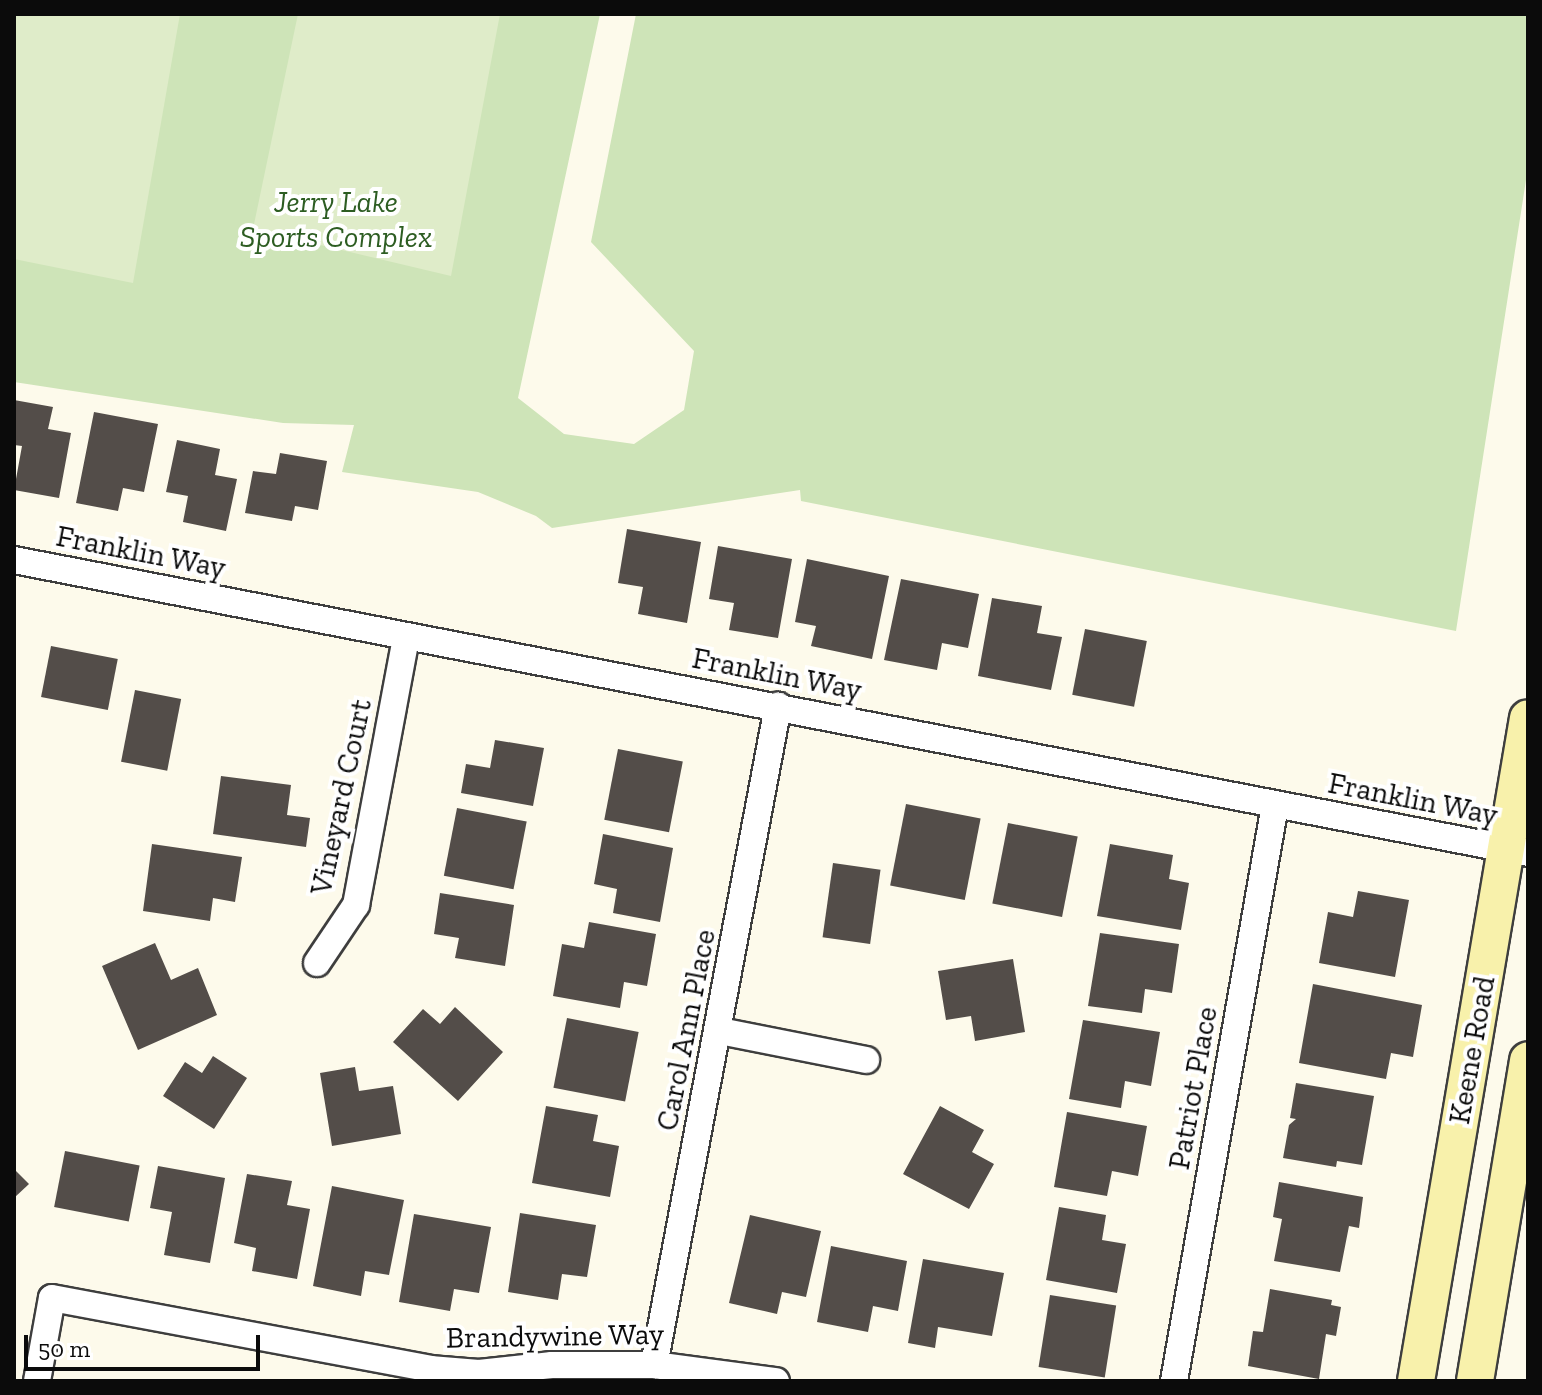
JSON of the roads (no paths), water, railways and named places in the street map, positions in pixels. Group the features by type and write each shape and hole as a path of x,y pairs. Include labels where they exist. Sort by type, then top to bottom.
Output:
{"main road":[{"name":"Keene Road","path":"1416,1381 1517,851 1528,718"},
{"name":"Keene Road","path":"1475,1381 1528,1060"}],"street":[{"name":"Franklin Way","path":"14,560 1517,851"},
{"name":"Vineyard Court","path":"317,963 356,905 406,637"},
{"name":"Carol Ann Place","path":"654,1365 720,1031 778,706"},
{"name":"Patriot Place","path":"1174,1381 1275,805"},
{"path":"720,1031 866,1060"},
{"name":"Brandywine Way","path":"37,1381 52,1298 430,1369 479,1373 552,1365 654,1365 776,1381"}],"park label":[{"name":"Jerry Lake Sports Complex","path":"336,219"}]}
